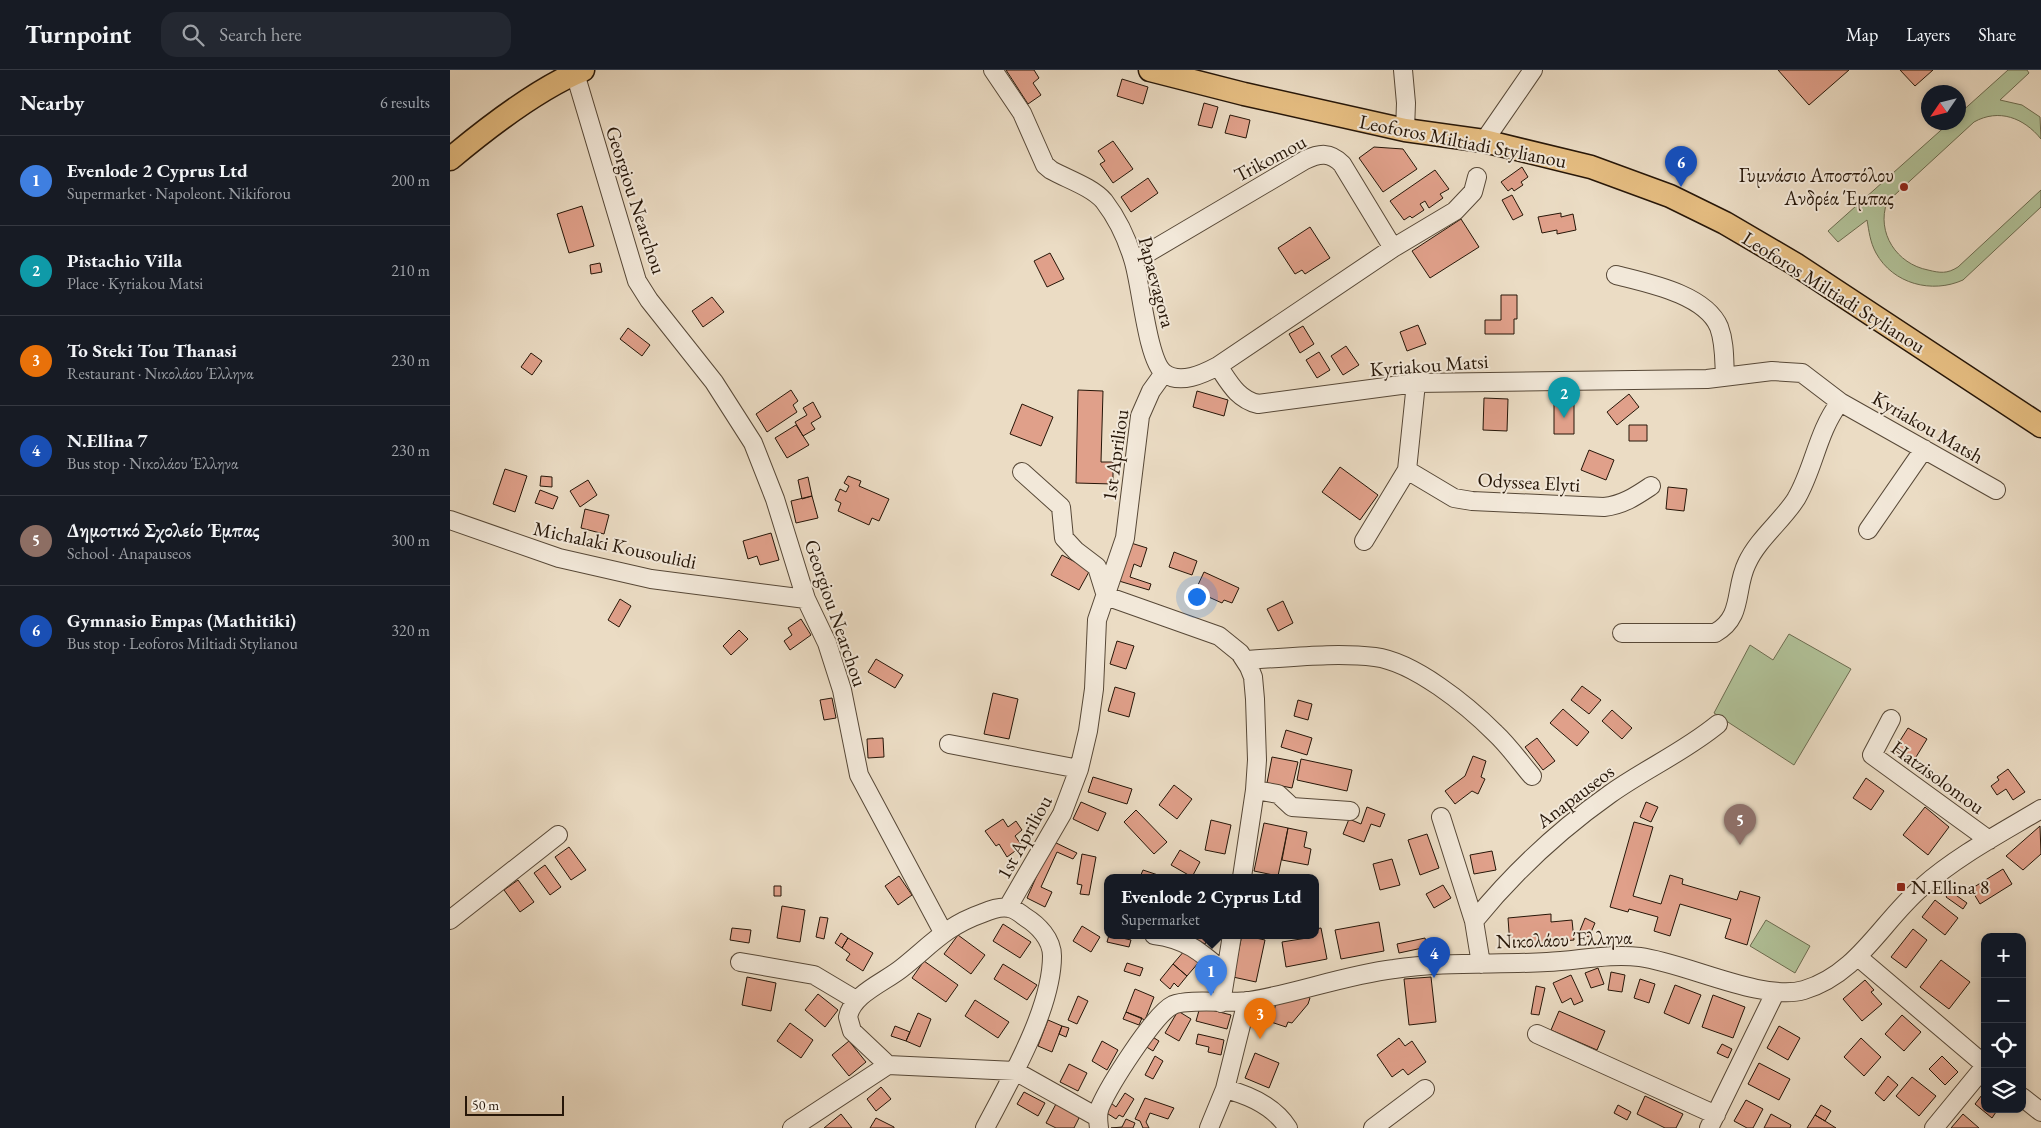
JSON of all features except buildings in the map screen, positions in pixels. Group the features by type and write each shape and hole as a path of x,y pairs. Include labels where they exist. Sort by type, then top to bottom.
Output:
{"main road":[{"name":"Leoforos Miltiadi Stylianou","path":"1150,70 1244,94 1405,130 1484,141 1591,167 1670,196 1725,223 1796,264 2041,426"},
{"path":"450,159 478,136 577,71"}],"street":[{"name":"Papaevagora","path":"994,70 1022,114 1045,165 1092,192 1104,202 1125,237 1134,260 1154,354 1164,373"},
{"path":"1402,70 1406,103 1405,130"},
{"path":"1484,141 1533,70"},
{"name":"Georgiou Nearchou","path":"577,71 637,281 649,300 714,382 753,443 773,492 806,598 827,643 842,690 858,775 943,932"},
{"name":"Trikomou","path":"1134,260 1305,160 1317,155 1326,154 1335,157 1342,164 1393,248"},
{"path":"1164,373 1180,378 1191,377 1218,366 1393,248 1455,211 1472,192 1477,177"},
{"path":"1616,275 1675,291 1706,310 1718,325 1724,344 1724,377"},
{"name":"Kyriakou Matsi","path":"1218,366 1238,394 1247,402 1258,404 1416,383 1708,379 1724,377"},
{"name":"Kyriakou Matsh","path":"1724,377 1772,371 1802,372 1840,402 1996,490"},
{"name":"1st Apriliou","path":"1008,907 1062,814 1079,770 1088,732 1094,688 1097,620 1125,538 1140,416 1151,391 1164,373"},
{"path":"1364,541 1407,470 1416,383"},
{"path":"1622,633 1715,633 1727,626 1733,615 1746,563 1796,498 1829,417 1840,402"},
{"path":"1868,530 1924,449"},
{"name":"Odyssea Elyti","path":"1407,470 1454,498 1472,501 1617,506 1651,486"},
{"path":"1022,472 1060,507 1064,538 1076,551 1097,567 1106,596 1219,636 1232,645 1245,660 1253,677 1256,699 1255,790 1242,874"},
{"name":"Michalaki Kousoulidi","path":"450,520 560,558 651,578 806,598"},
{"path":"1245,660 1352,656 1375,657 1397,662 1430,682 1496,733 1532,776"},
{"name":"Hatzisolomou","path":"1891,719 1872,755 1989,840"},
{"name":"Anapauseos","path":"1474,921 1542,849 1561,833 1609,795 1698,740 1718,724"},
{"path":"949,744 1079,770"},
{"path":"1255,790 1278,794 1292,807 1350,810"},
{"name":"Νικολάου Έλληνα","path":"1098,1122 1101,1106 1124,1063 1168,1008 1179,1004 1247,1001 1390,969 1442,964 1547,962 1620,956 1640,957 1775,993 1790,993 1817,985 1846,968 1858,957 1921,887 1989,840 2041,809"},
{"path":"1441,818 1474,921 1481,964"},
{"path":"450,920 558,835"},
{"path":"888,1065 852,1031 848,1017 856,1000 902,968 943,932 969,918 990,910 1008,907 1039,928 1046,937 1052,955 1049,976 1038,1018 1015,1071 985,1128"},
{"path":"1177,939 1187,943 1226,974"},
{"path":"1221,1003 1231,939"},
{"path":"1858,957 1981,1062"},
{"path":"740,962 814,975 856,1000"},
{"path":"1537,1034 1713,1122 1775,993"},
{"path":"1209,1128 1225,1089 1247,1001"},
{"path":"792,1128 888,1065 1015,1071 1098,1122"},
{"path":"1934,1128 1983,1068"},
{"path":"1225,1089 1249,1095 1268,1107 1288,1128"},
{"path":"1374,1128 1425,1089"},
{"path":"2026,1099 2041,1112"}],"green space":[{"path":"2008,70 2027,70 2029,73 2000,100 2022,105 2040,117 2041,139 2027,126 2010,117 1993,116 1983,118 1974,122 1966,129 1966,108"},
{"path":"1941,130 1965,130 1887,202 1884,225 1887,236 1899,254 1907,261 1917,267 1940,272 1947,272 1958,267 2041,190 2041,207 1963,280 1951,284 1926,286 1903,279 1892,272 1883,264 1874,249 1867,220 1838,242 1828,231"},
{"path":"1789,634 1851,669 1794,765 1714,713 1750,645 1773,660"},
{"path":"1766,920 1810,946 1795,973 1750,946"}],"place":[{"name":"Gymnasio Empas (Mathitiki)","path":"1681,187"},
{"name":"Γυμνάσιο Αποστόλου Ανδρέα Έμπας","path":"1904,187"},
{"name":"Pistachio Villa","path":"1564,418"},
{"name":"Δημοτικό Σχολείο Έμπας","path":"1740,845"},
{"name":"N.Ellina 8","path":"1901,887"},
{"name":"N.Ellina 7","path":"1434,978"},
{"name":"Evenlode 2 Cyprus Ltd","path":"1211,996"},
{"name":"To Steki Tou Thanasi","path":"1260,1039"}]}
